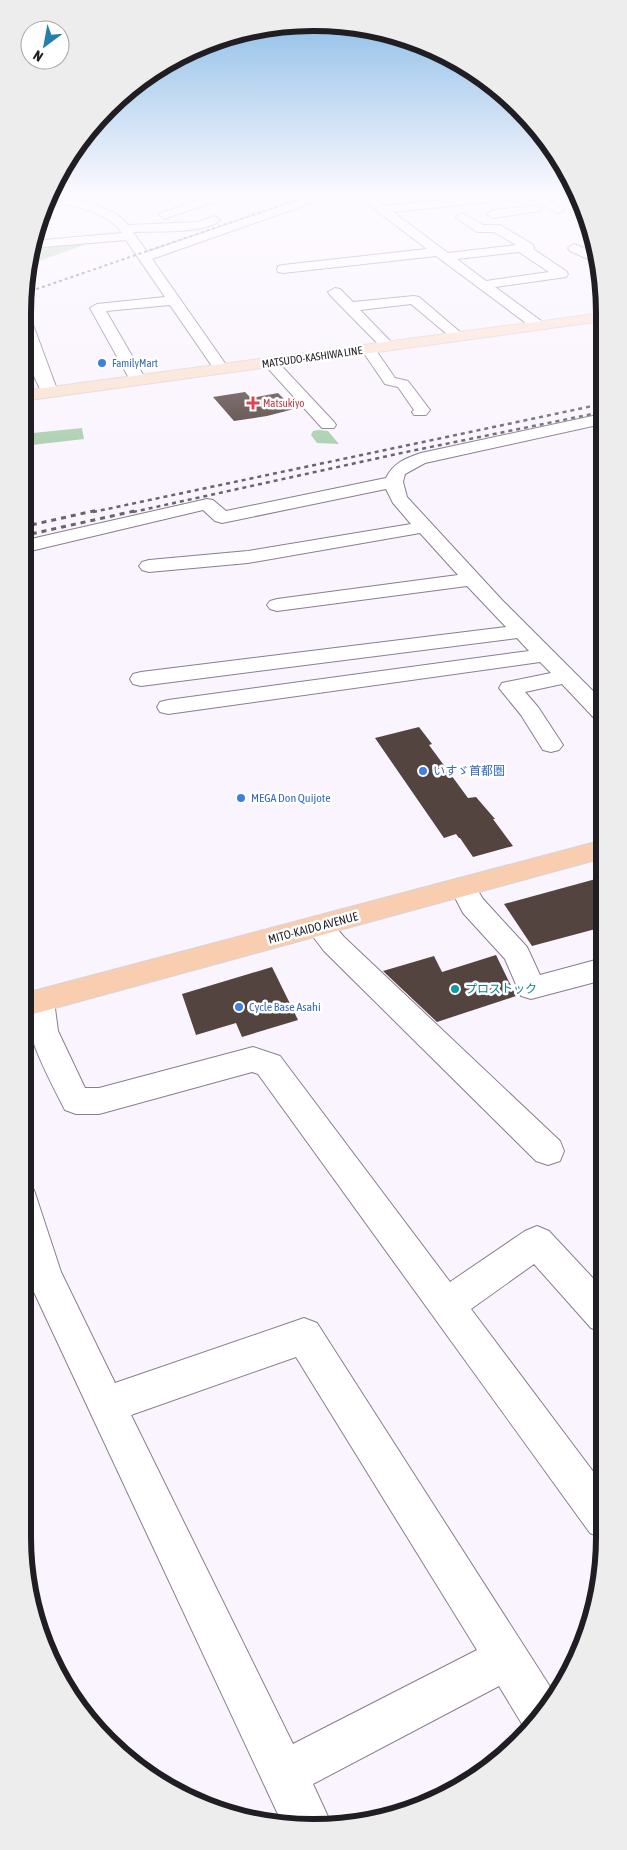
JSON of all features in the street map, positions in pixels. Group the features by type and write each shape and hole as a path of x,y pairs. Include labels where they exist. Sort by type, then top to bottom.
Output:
{"highway":[{"name":"MITO-KAIDO AVENUE","path":"31,1004 596,851"}],"main road":[{"name":"MATSUDO-KASHIWA LINE","path":"31,395 596,318"}],"street":[{"path":"163,282 221,368"},
{"path":"481,282 539,326"},
{"path":"485,285 503,282"},
{"path":"334,292 388,346"},
{"path":"138,380 98,308 175,300"},
{"path":"349,307 414,300 459,337"},
{"path":"31,342 50,392"},
{"path":"368,349 390,381 403,384 422,410 420,412"},
{"path":"270,362 328,425"},
{"path":"596,420 408,462 396,476 394,490 399,499 424,527 596,707"},
{"path":"31,545 207,504 222,517 396,476"},
{"path":"149,566 248,557 424,527"},
{"path":"277,605 473,579"},
{"path":"141,679 522,631"},
{"path":"168,707 546,655"},
{"path":"551,745 530,712 510,688 566,677"},
{"path":"462,888 473,906 517,954 531,988 596,971"},
{"path":"320,926 334,944 548,1151"},
{"path":"31,1004 76,1100 98,1101 253,1059 268,1065 596,1508"},
{"path":"446,1305 537,1242 596,1307"},
{"path":"31,1265 33,1279 106,1405 305,1819"},
{"path":"106,1405 304,1336 537,1708"},
{"path":"284,1774 507,1658"}],"green space":[{"path":"82,428 84,439 31,445 31,433"},
{"path":"313,431 328,431 339,444 317,443 311,435"}],"building":[{"name":"Matsukiyo","path":"245,392 251,398 278,393 294,409 267,416 234,421 213,397"},
{"name":"いすゞ首都圏","path":"419,727 432,744 429,745 468,798 476,797 495,819 493,819 513,846 473,857 456,834 444,838 375,738"},
{"path":"596,879 596,929 532,946 504,904"},
{"name":"プロストック","path":"496,955 516,996 437,1022 383,971 434,956 442,972"},
{"name":"Cycle Base Asahi","path":"272,967 298,1020 242,1037 236,1023 196,1035 182,994"}],"railway":[{"path":"33,290 56,282"},
{"path":"93,512 596,405"},
{"path":"133,512 406,452 596,413"},
{"path":"31,525 98,510"},
{"path":"31,534 139,510"}],"place":[{"name":"FamilyMart","path":"102,363"},
{"name":"Matsukiyo","path":"253,403"},
{"name":"いすゞ首都圏","path":"423,771"},
{"name":"MEGA Don Quijote","path":"241,798"},
{"name":"プロストック","path":"455,989"},
{"name":"Cycle Base Asahi","path":"239,1007"}]}
